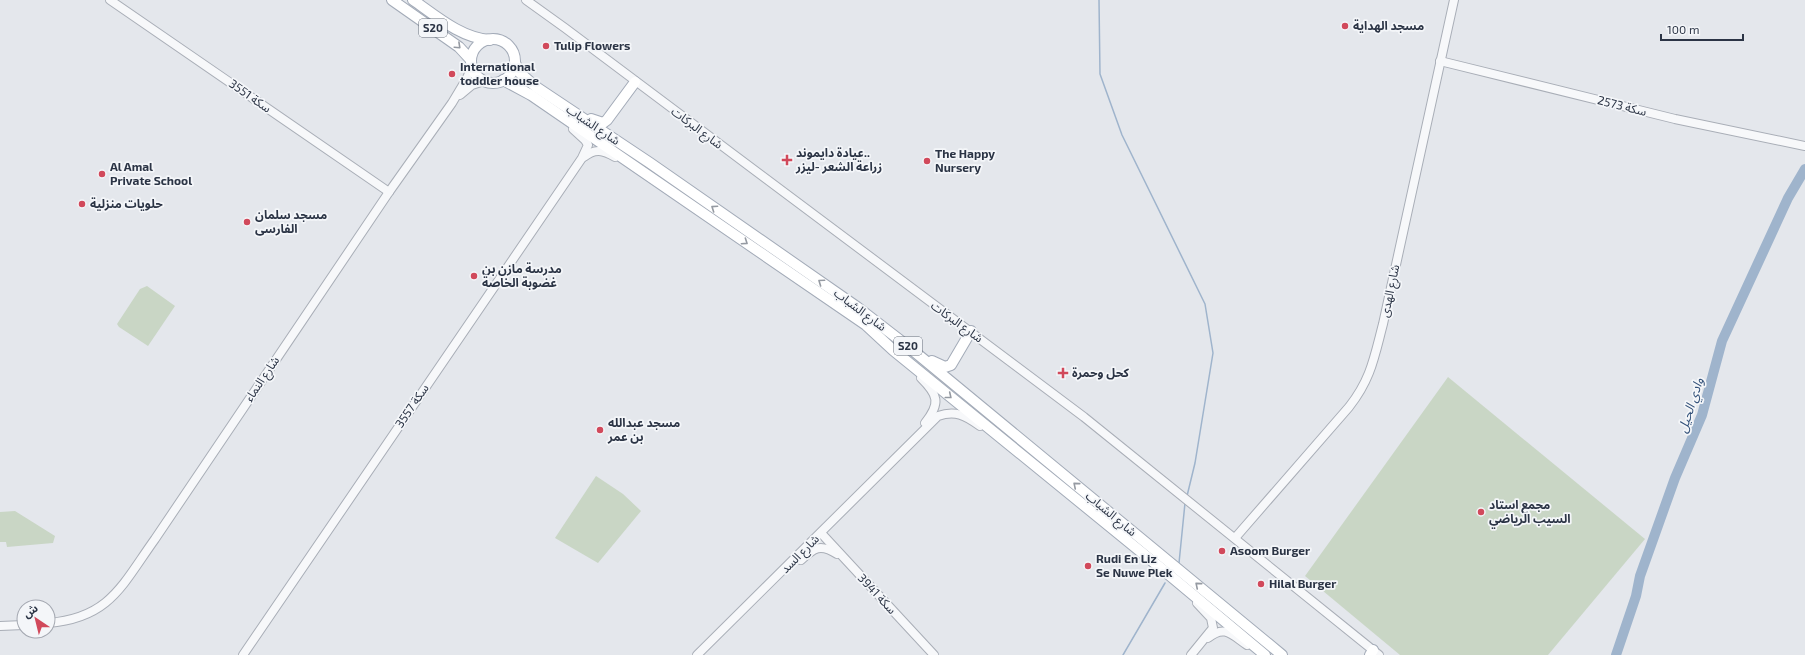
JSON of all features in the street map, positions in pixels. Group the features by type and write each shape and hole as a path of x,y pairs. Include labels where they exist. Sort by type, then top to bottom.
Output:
{"main road":[{"name":"S20","path":"392,0 459,46 471,63 476,75 484,81 494,83 503,80"},
{"name":"S20","path":"413,0 466,34 480,39 502,41 509,46 514,54 515,63"},
{"path":"471,63 475,49 484,41 490,40"},
{"path":"503,80 513,70 515,63"},
{"name":"شارع الشباب","path":"515,63 520,73 530,82 858,306 1282,655"},
{"name":"شارع الشباب","path":"503,80 520,88 544,104 866,325 893,350 1167,573 1265,655"},
{"path":"554,99 597,122 603,123 607,120 635,82"},
{"path":"615,108 610,122 611,131 650,164"},
{"path":"910,348 938,365 946,367 951,365 971,331"},
{"path":"958,353 954,366 954,374 959,383 977,403"},
{"path":"1218,602 1287,655"}],"street":[{"name":"سكة 3551","path":"110,0 389,192"},
{"name":"شارع البركات","path":"526,0 971,331 1084,417 1235,538 1374,653"},
{"name":"شارع الهدى","path":"1235,538 1349,407 1362,391 1369,376 1383,324 1454,0"},
{"name":"سكة 2573","path":"1440,61 1675,119 1805,146"},
{"name":"شارع النماء","path":"56,622 68,621 87,615 104,605 117,592 155,540 389,192 452,103 467,78 471,63"},
{"name":"شارع النماء","path":"452,103 472,84 484,81"},
{"path":"544,104 585,140 588,145 582,158"},
{"path":"582,158 589,153 599,150 609,153 654,180"},
{"name":"سكة 3557","path":"243,655 582,158"},
{"path":"893,350 934,391 936,398 935,407 930,417 913,439"},
{"path":"913,439 938,416 949,412 962,415 975,422 1017,452"},
{"name":"شارع السد","path":"698,655 913,439"},
{"name":"سكة 3941","path":"821,532 842,557 934,655"},
{"path":"774,580 789,572 810,552 817,548 831,550 842,557"},
{"path":"1167,573 1211,618 1213,628 1191,655"},
{"path":"0,626 16,625"},
{"path":"1202,643 1214,633 1225,630 1262,655"}],"green space":[{"path":"147,286 175,306 148,346 119,327 117,324 140,289"},
{"name":"مجمع استاد السيب الرياضي","path":"1448,377 1645,539 1548,655 1400,655 1305,576"},
{"path":"596,476 623,494 641,511 598,563 555,538"},
{"path":"15,511 55,536 53,543 7,547 6,542 0,542 0,512"}],"waterway":[{"path":"1099,0 1100,74 1122,135 1205,304 1213,353 1195,463 1187,496"},
{"name":"وادي الحيل","path":"1616,655 1636,596 1640,576 1675,478 1702,415 1722,341 1788,198 1805,169"},
{"path":"1179,563 1185,503"},
{"path":"1123,655 1165,583"}],"place":[{"name":"مسجد الهداية","path":"1345,26"},
{"name":"Tulip Flowers","path":"546,46"},
{"name":"International toddler house","path":"452,74"},
{"name":"عيادة دايموند.. زراعة الشعر -ليزر","path":"787,160"},
{"name":"The Happy Nursery","path":"927,161"},
{"name":"Al Amal Private School","path":"102,174"},
{"name":"حلويات منزلية","path":"82,204"},
{"name":"مسجد سلمان الفارسى","path":"247,222"},
{"name":"مدرسة مازن بن غضوبة الخاصة","path":"474,276"},
{"name":"كحل وحمرة","path":"1063,373"},
{"name":"مسجد عبدالله بن عمر","path":"600,430"},
{"name":"مجمع استاد السيب الرياضي","path":"1481,512"},
{"name":"Asoom Burger","path":"1222,551"},
{"name":"Rudi En Liz Se Nuwe Plek","path":"1088,566"},
{"name":"Hilal Burger","path":"1261,584"}]}
